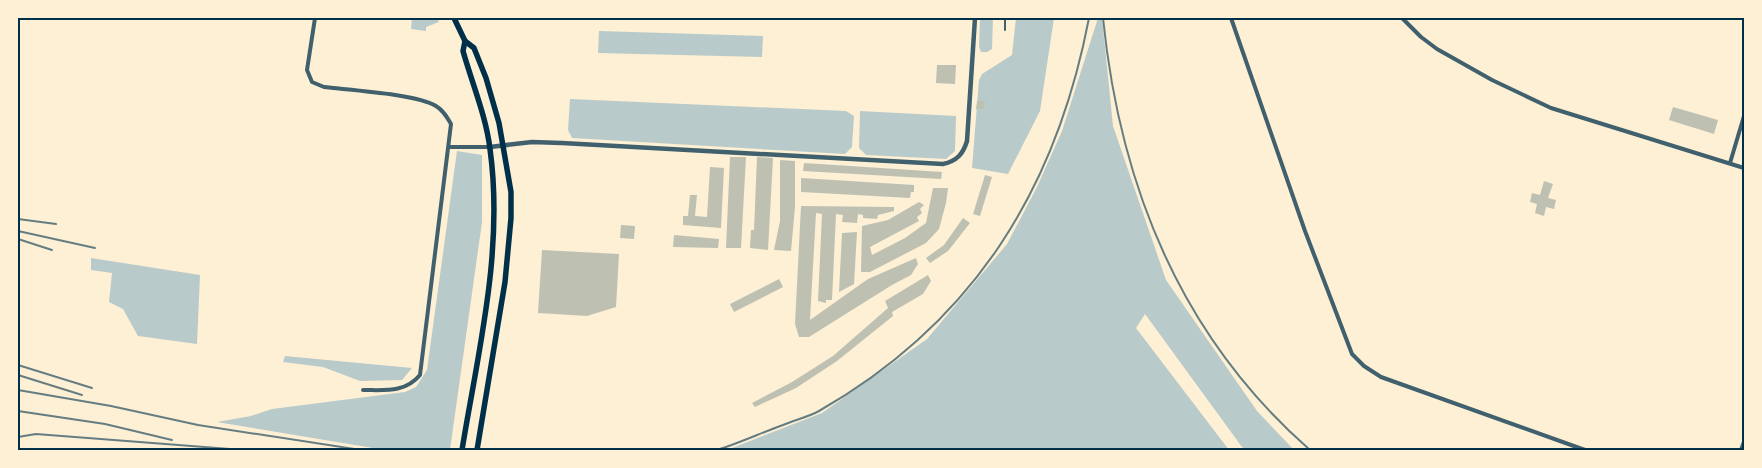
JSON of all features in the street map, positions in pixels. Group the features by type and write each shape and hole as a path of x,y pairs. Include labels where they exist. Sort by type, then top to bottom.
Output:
{"main road":[{"path":"454,18 465,41 474,48 486,78 499,123 511,192 510,240 477,450"},
{"path":"462,450 492,263 494,195 490,147 463,51 465,41"}],"street":[{"path":"315,18 307,70 312,82 324,87 419,100 435,105 451,124 420,375 409,385 400,389 364,390"},
{"path":"449,147 562,143 943,164 953,162 960,156 967,141 975,18"},
{"path":"1231,18 1311,245 1356,360 1381,377 1585,450"},
{"path":"1402,18 1421,37 1437,49 1492,80 1551,108 1744,168"},
{"path":"1730,163 1744,116"},
{"path":"1741,450 1744,442"}],"lane":[{"path":"1005,18 1005,30"}],"shaded area":[{"path":"412,18 437,18 439,22 426,27 426,31 411,29"},
{"path":"980,18 993,18 992,49 987,52 981,52 979,47"},
{"path":"1016,18 1054,18 1040,111 1008,174 972,168 979,80 982,74 1012,55"},
{"path":"1098,18 1102,18 1113,126 1166,280 1257,411 1294,450 1246,450 1242,447 1145,314 1136,328 1229,450 727,450 822,413 927,339 1007,244 1037,187 1062,131"},
{"path":"599,31 763,36 762,57 598,53"},
{"path":"570,99 846,111 854,116 852,147 845,154 572,138 568,130"},
{"path":"860,111 956,116 955,151 946,159 866,155 859,148"},
{"path":"457,151 482,155 482,222 450,450 385,450 217,422 251,416 272,409 405,392 416,387 427,370"},
{"path":"91,258 200,275 197,344 138,336 123,309 109,302 112,273 91,270"},
{"path":"285,356 412,368 402,380 360,381 323,367 283,362"}],"building":[{"path":"937,65 956,65 955,84 936,83"},
{"path":"977,101 985,101 984,109 976,109"},
{"path":"1673,107 1718,120 1714,134 1669,120"},
{"path":"730,157 746,157 741,248 726,248"},
{"path":"757,157 773,158 768,250 750,248 751,230 754,230"},
{"path":"780,160 795,161 795,207 791,251 774,250 780,221"},
{"path":"804,163 942,172 941,179 803,171"},
{"path":"710,167 724,168 721,228 683,225 683,216 688,216 690,195 697,195 695,216 707,217"},
{"path":"985,175 992,177 980,216 973,214"},
{"path":"801,178 914,185 914,192 911,192 910,198 801,192"},
{"path":"1544,181 1553,184 1548,198 1556,200 1554,209 1546,207 1544,216 1535,213 1537,204 1530,202 1532,193 1540,195"},
{"path":"933,188 948,188 939,229 926,243 870,272 861,272 862,226 888,220 919,202 924,205 920,209 922,213 917,217 919,221 870,247 872,255 905,238 926,223"},
{"path":"801,206 894,207 894,211 878,215 877,219 863,218 863,215 858,214 857,223 842,222 843,215 836,214 832,300 826,300 826,303 818,301 822,214 816,213 810,320 868,279 916,258 918,264 911,275 809,337 799,337 795,324"},
{"path":"963,218 970,223 948,251 930,263 926,258 944,245"},
{"path":"621,225 635,226 634,239 620,238"},
{"path":"857,232 854,284 839,292 842,233"},
{"path":"674,235 719,239 718,248 673,247"},
{"path":"542,250 619,254 616,307 587,316 538,313"},
{"path":"928,275 931,281 923,294 892,312 893,316 837,361 796,388 755,407 752,403 792,382 833,356 888,308 885,301"},
{"path":"779,279 783,287 734,312 730,304"}],"railway":[{"path":"717,450 819,411 873,376 922,337 963,293 999,246 1030,195 1055,140 1074,81 1089,18"},
{"path":"1103,18 1111,80 1124,140 1142,199 1164,255 1192,308 1226,358 1265,406 1310,450"},
{"path":"18,219 56,224"},
{"path":"18,231 95,248"},
{"path":"18,239 52,250"},
{"path":"18,365 92,388"},
{"path":"18,375 82,395"},
{"path":"18,390 111,406 198,425 361,450"},
{"path":"18,411 105,424 172,440"},
{"path":"18,437 36,434 243,450"}]}
